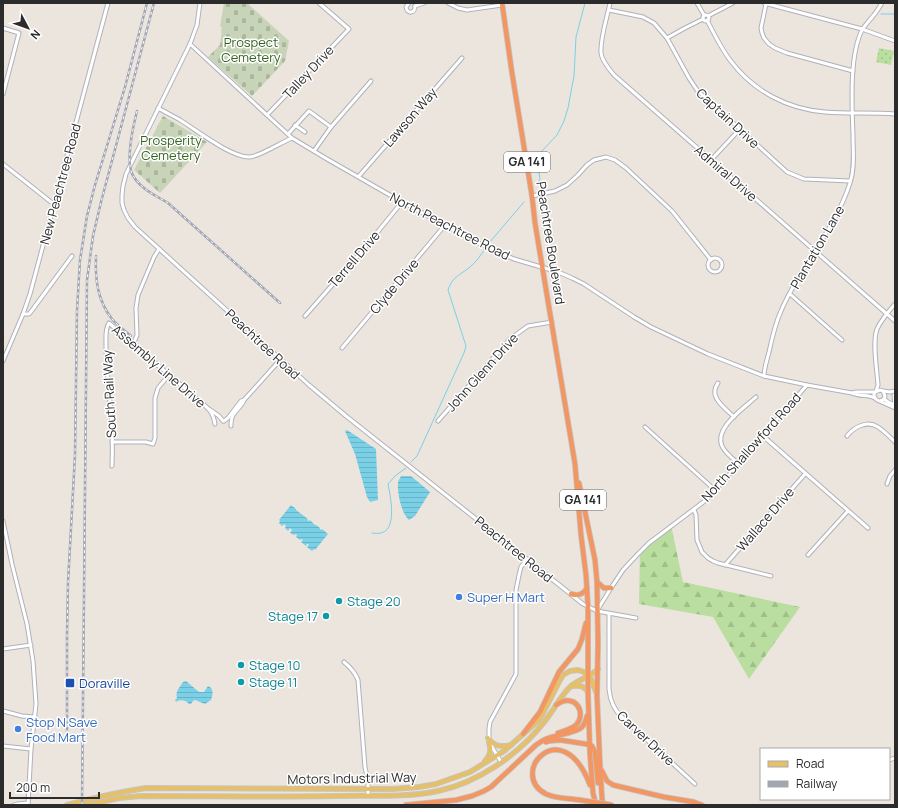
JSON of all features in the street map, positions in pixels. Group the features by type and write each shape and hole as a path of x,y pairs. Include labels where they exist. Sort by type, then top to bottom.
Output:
{"highway":[{"name":"Peachtree Boulevard","path":"502,4 575,464 594,553 597,582 597,611"},
{"name":"Peachtree Boulevard","path":"575,464 587,588 588,618"},
{"path":"597,582 604,588 611,588"},
{"path":"571,594 580,594 587,588"},
{"name":"GA 141","path":"597,611 597,696 603,805"},
{"path":"523,734 540,712 559,672 578,649 588,618"},
{"name":"GA 141","path":"588,618 590,769 596,805"},
{"path":"406,805 456,800 472,796 491,787 536,745 547,738 577,724 580,714 579,708 575,702 567,701 556,705"},
{"path":"547,738 575,731 582,727 586,721 589,708"},
{"path":"528,752 549,741 560,740 589,745 594,748 598,785 602,798"},
{"path":"593,793 585,772 577,761 565,752 550,750 535,762 533,772 534,779 538,787 543,792 559,797 613,805"},
{"path":"600,765 606,779 613,785 702,805"}],"main road":[{"name":"Motors Industrial Way","path":"86,805 114,799 141,796 368,795 415,794 438,791 477,777 501,762 522,746 535,734 565,692 571,686 589,676 598,668"},
{"name":"Motors Industrial Way","path":"67,805 99,796 146,788 393,790 425,786 470,772 497,756 511,745 541,716 563,675 570,671 578,670 589,676"},
{"path":"589,676 593,682 597,696"},
{"path":"571,686 582,686 588,693"},
{"path":"489,740 499,747 511,745"},
{"path":"482,765 489,757 489,740"}],"street":[{"name":"New Peachtree Road","path":"3,361 24,314 32,289 108,3"},
{"name":"Peachtree Road","path":"200,3 197,25 190,44 126,174 122,195 124,210 128,218 135,227 327,401 571,594 588,607 597,611 636,618"},
{"name":"Talley Drive","path":"267,115 349,29 319,3"},
{"path":"409,3 406,7 408,12 413,12 415,6"},
{"path":"412,3 415,6"},
{"path":"415,6 424,3"},
{"path":"448,3 458,8 467,10 502,4"},
{"name":"Admiral Drive","path":"610,3 603,36 602,55 609,70 622,84 895,321"},
{"path":"697,3 723,50 734,65 743,76 764,92 796,107 825,112 895,114"},
{"path":"667,38 733,3"},
{"path":"852,71 787,53 769,44 764,38 761,28 765,3 862,29 895,41"},
{"name":"Plantation Lane","path":"764,376 771,341 781,310 800,275 835,219 850,181 853,159 852,71 857,43 862,29 882,3"},
{"name":"Captain Drive","path":"609,10 634,14 649,19 654,23 667,38 697,90 786,172 804,179 850,181"},
{"path":"3,28 19,33 3,94"},
{"name":"North Peachtree Road","path":"190,44 292,138 327,160 359,176 402,202 490,249 514,259 558,272 584,284 656,330 708,354 764,376 858,395 868,395 886,404 895,406"},
{"name":"Lawson Way","path":"359,176 462,58"},
{"path":"314,151 331,127 371,82"},
{"path":"158,108 237,155 250,157 292,138"},
{"path":"288,134 309,111 331,127"},
{"path":"295,125 305,132"},
{"path":"711,160 739,130"},
{"path":"532,196 555,191 567,186 587,165 594,160 606,157 615,160 626,168 672,211 711,260"},
{"path":"3,164 54,203"},
{"name":"Terrell Drive","path":"305,316 363,250 402,202"},
{"name":"Clyde Drive","path":"342,348 445,225"},
{"path":"135,340 138,295 154,257 159,249"},
{"path":"24,314 30,313 72,256"},
{"path":"715,258 720,261 722,266 720,270 714,272 710,270 708,266 711,260 715,258"},
{"path":"790,294 842,340"},
{"path":"875,398 874,395 878,385 875,340 876,330 895,304"},
{"name":"Assembly Line Drive","path":"109,322 223,421 228,418 241,401 244,400"},
{"name":"South Rail Way","path":"109,322 106,332 106,366 110,403 112,466"},
{"name":"John Glenn Drive","path":"438,421 510,339 528,326 552,322"},
{"path":"231,426 233,414 280,360"},
{"path":"112,442 146,442 153,444 155,438 155,398 158,388 169,375"},
{"path":"718,383 715,390 716,395 719,401 734,417"},
{"name":"North Shallowford Road","path":"597,611 624,570 644,548 694,510 716,490 807,385"},
{"path":"878,385 885,394 885,398 890,404 895,406 895,393"},
{"path":"883,391 895,393"},
{"name":"North Peachtree Road","path":"852,393 883,391"},
{"path":"880,401 895,393"},
{"path":"739,464 722,446 720,440 721,432 734,417 756,398"},
{"name":"Assembly Line Drive","path":"209,409 215,424"},
{"path":"847,436 858,426 869,424 879,427 895,442"},
{"path":"645,427 716,490"},
{"path":"763,436 868,528"},
{"path":"887,484 890,476 895,470"},
{"name":"Wallace Drive","path":"725,565 805,474"},
{"path":"694,510 696,515 697,540 702,552 708,558 718,563 771,576"},
{"path":"808,555 848,511"},
{"path":"3,521 31,645 36,704 31,749 28,804 14,805"},
{"path":"501,762 489,740 489,729 490,722 516,674 516,590 521,567 527,558"},
{"name":"Carver Drive","path":"610,614 609,689 610,698 616,711 695,784"},
{"path":"3,649 31,645"},
{"path":"344,662 352,669 358,680 368,795"},
{"path":"3,711 22,716 35,717"},
{"path":"3,746 31,749"}],"green space":[{"name":"Prospect Cemetery","path":"224,3 247,3 289,41 285,61 252,96 208,57 220,45 222,27 220,26"},
{"path":"879,48 894,51 891,65 876,62"},
{"name":"Prosperity Cemetery","path":"163,116 207,142 160,193 134,170"},
{"path":"671,525 683,582 800,607 749,679 713,617 639,604 640,549"}],"water":[{"path":"347,430 376,449 378,500 370,502 367,497 355,454 345,431"},
{"path":"401,476 411,476 430,492 415,516 409,520 404,513 399,497 398,482"},
{"path":"291,505 308,519 307,520 310,520 328,534 315,550 314,549 312,551 307,547 309,544 306,546 301,542 303,540 296,537 296,534 294,535 290,533 292,530 290,528 288,531 284,524 282,526 279,523 279,520"},
{"path":"186,681 199,692 204,692 208,686 210,687 212,692 211,700 205,704 195,700 191,704 183,700 176,702 175,700 177,698 178,689 183,682"}],"waterway":[{"path":"537,184 540,179 537,160 541,152 557,135 564,121 568,108 574,76 576,37 585,3"},
{"path":"881,14 895,14"},
{"path":"489,243 524,202"},
{"path":"411,462 417,456 466,346 448,290 454,279 472,265 485,249"},
{"path":"372,533 381,533 390,525 392,511 388,484 395,476 406,468"}],"railway":[{"path":"67,733 68,583 75,455 77,310 80,260 87,216 95,185 125,87 147,3"},
{"path":"82,805 87,280 93,236 101,202 154,3"},
{"path":"137,111 130,150 130,165 133,176 147,190 168,203 280,303"},
{"path":"96,256 98,289 103,304 112,319 131,336"}],"place":[{"name":"Super H Mart","path":"459,597"},
{"name":"Stage 20","path":"339,601"},
{"name":"Stage 17","path":"326,616"},
{"name":"Stage 10","path":"241,665"},
{"name":"Stage 11","path":"241,682"},
{"name":"Doraville","path":"70,683"},
{"name":"Stop N Save Food Mart","path":"18,729"}]}
